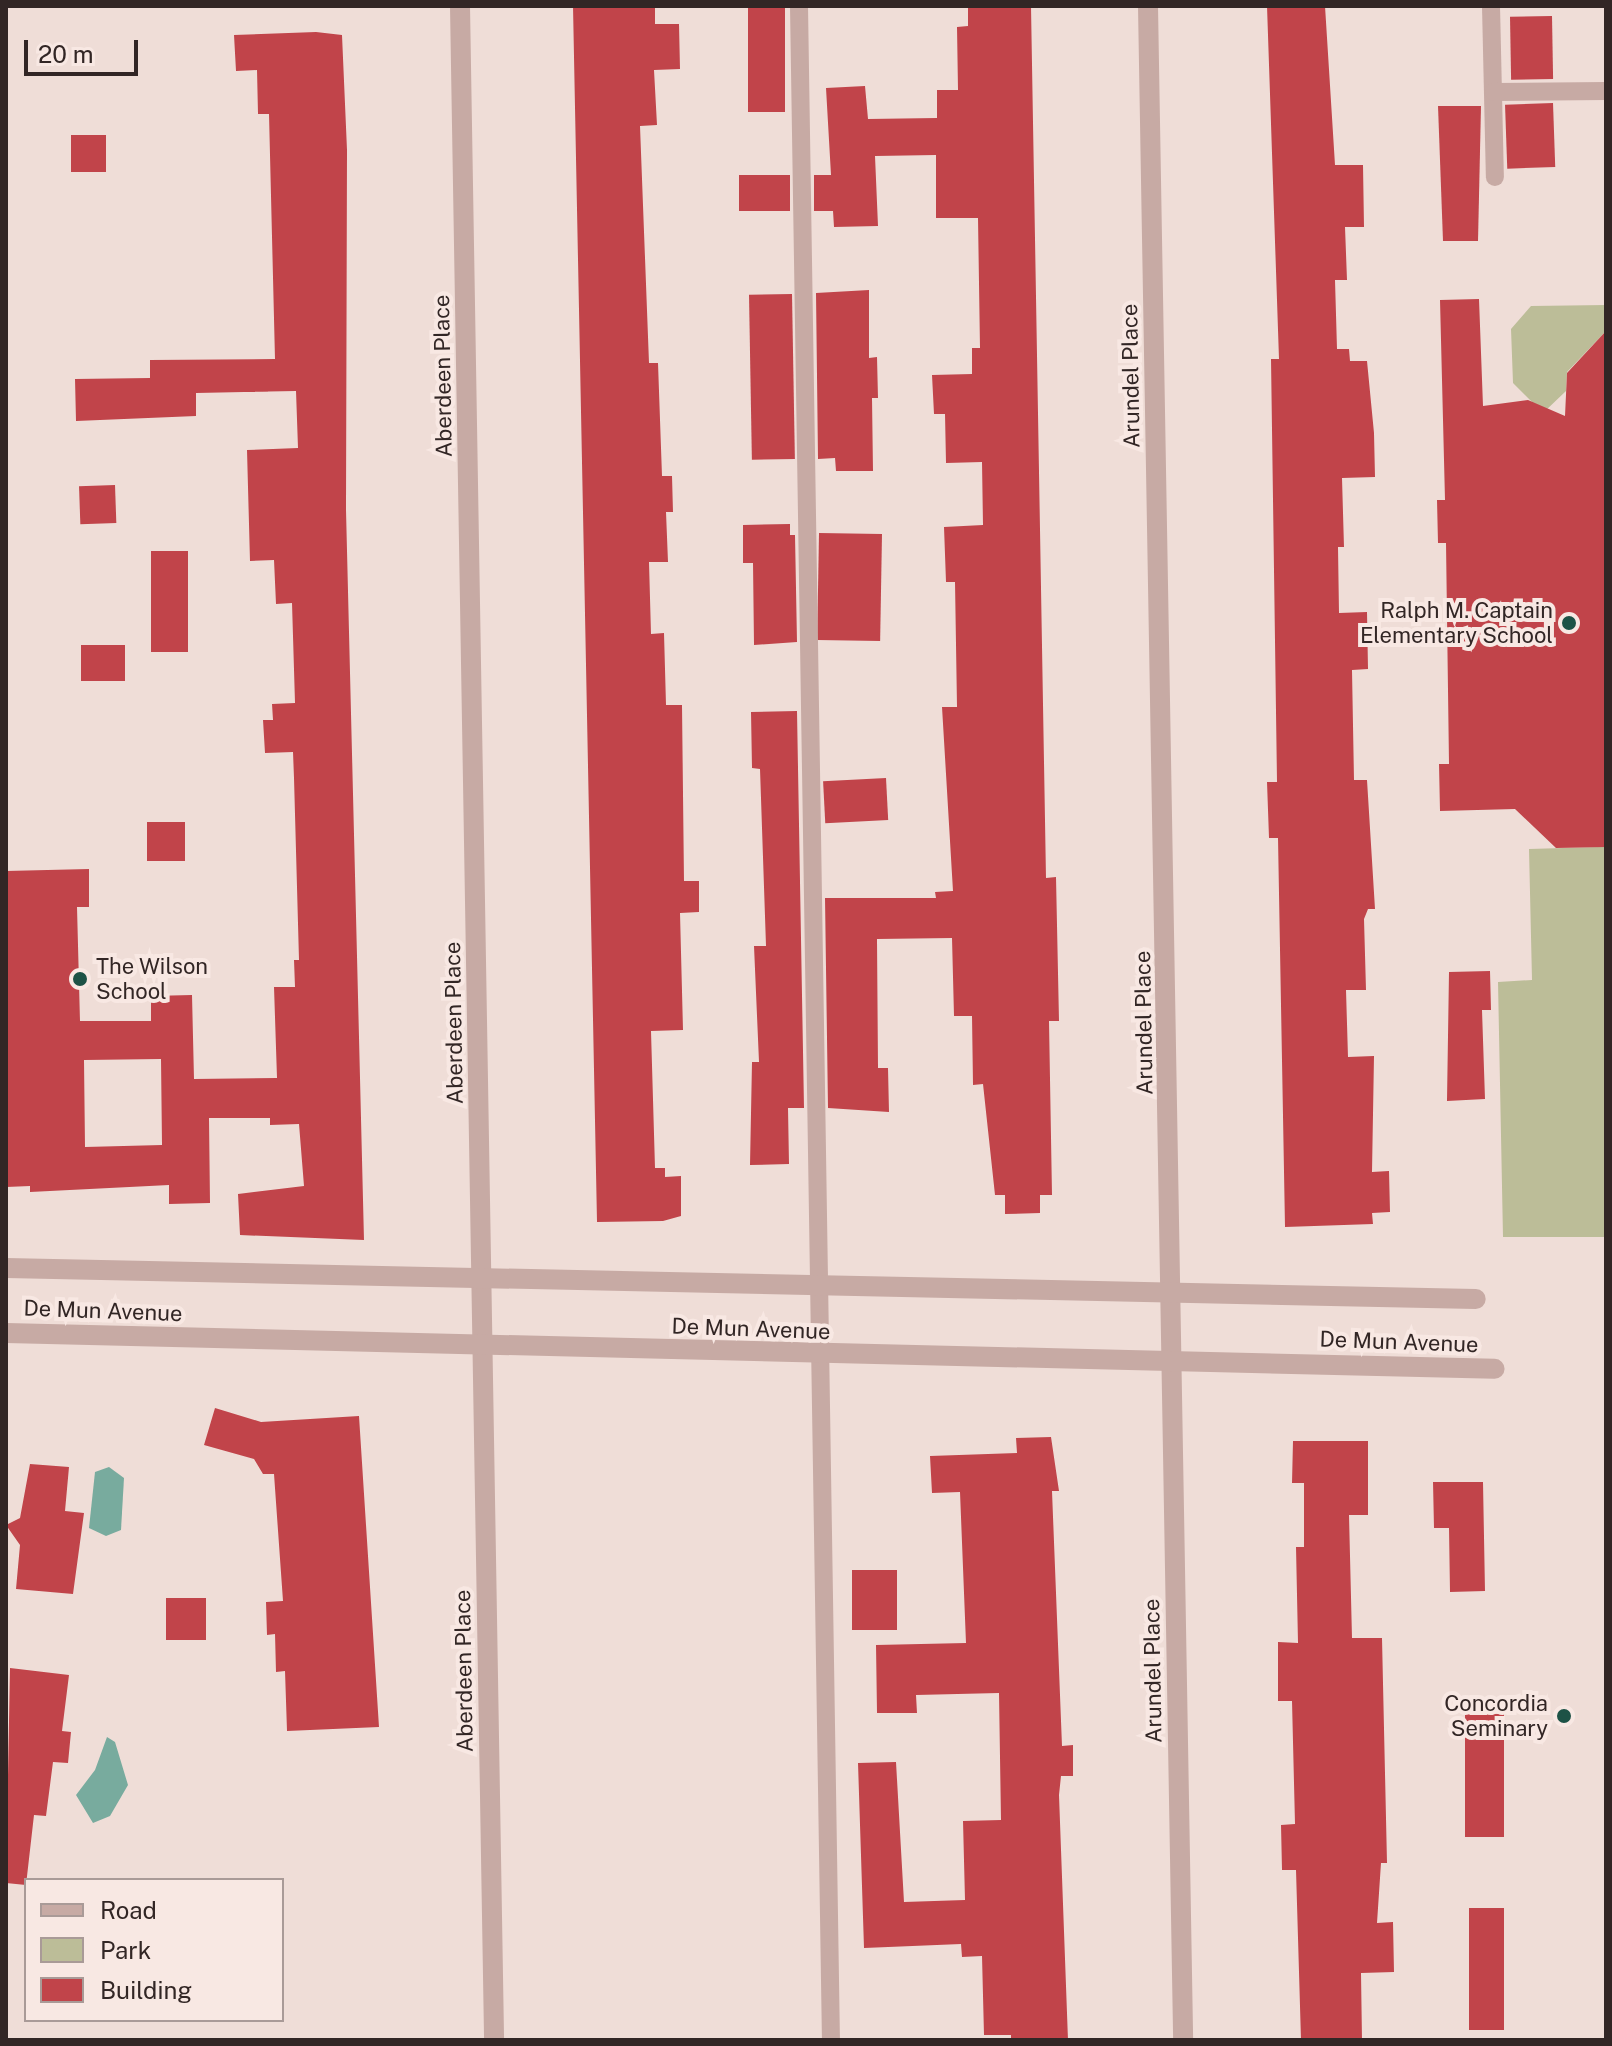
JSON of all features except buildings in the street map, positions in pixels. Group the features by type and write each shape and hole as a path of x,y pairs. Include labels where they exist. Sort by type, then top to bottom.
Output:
{"street":[{"name":"Aberdeen Place","path":"460,6 494,2040"},
{"name":"Arundel Place","path":"1148,6 1173,1298 1183,2040"},
{"name":"De Mun Avenue","path":"6,1268 483,1281 817,1286 1173,1298 1476,1299"},
{"name":"De Mun Avenue","path":"6,1333 1495,1369"}],"lane":[{"path":"799,6 831,2040"},
{"path":"1491,6 1495,177"},
{"path":"1494,92 1606,91"}],"green space":[{"path":"1606,305 1606,331 1567,372 1566,391 1543,413 1513,383 1511,329 1531,306"},
{"path":"1606,839 1606,1237 1503,1237 1498,982 1532,980 1529,849 1598,847"}],"water":[{"path":"109,1467 124,1478 121,1530 106,1536 89,1528 95,1472"},
{"path":"107,1737 115,1742 128,1785 110,1816 93,1823 76,1795 95,1770"}],"place":[{"name":"Ralph M. Captain Elementary School","path":"1569,623"},
{"name":"The Wilson School","path":"80,979"},
{"name":"Concordia Seminary","path":"1564,1716"}]}
